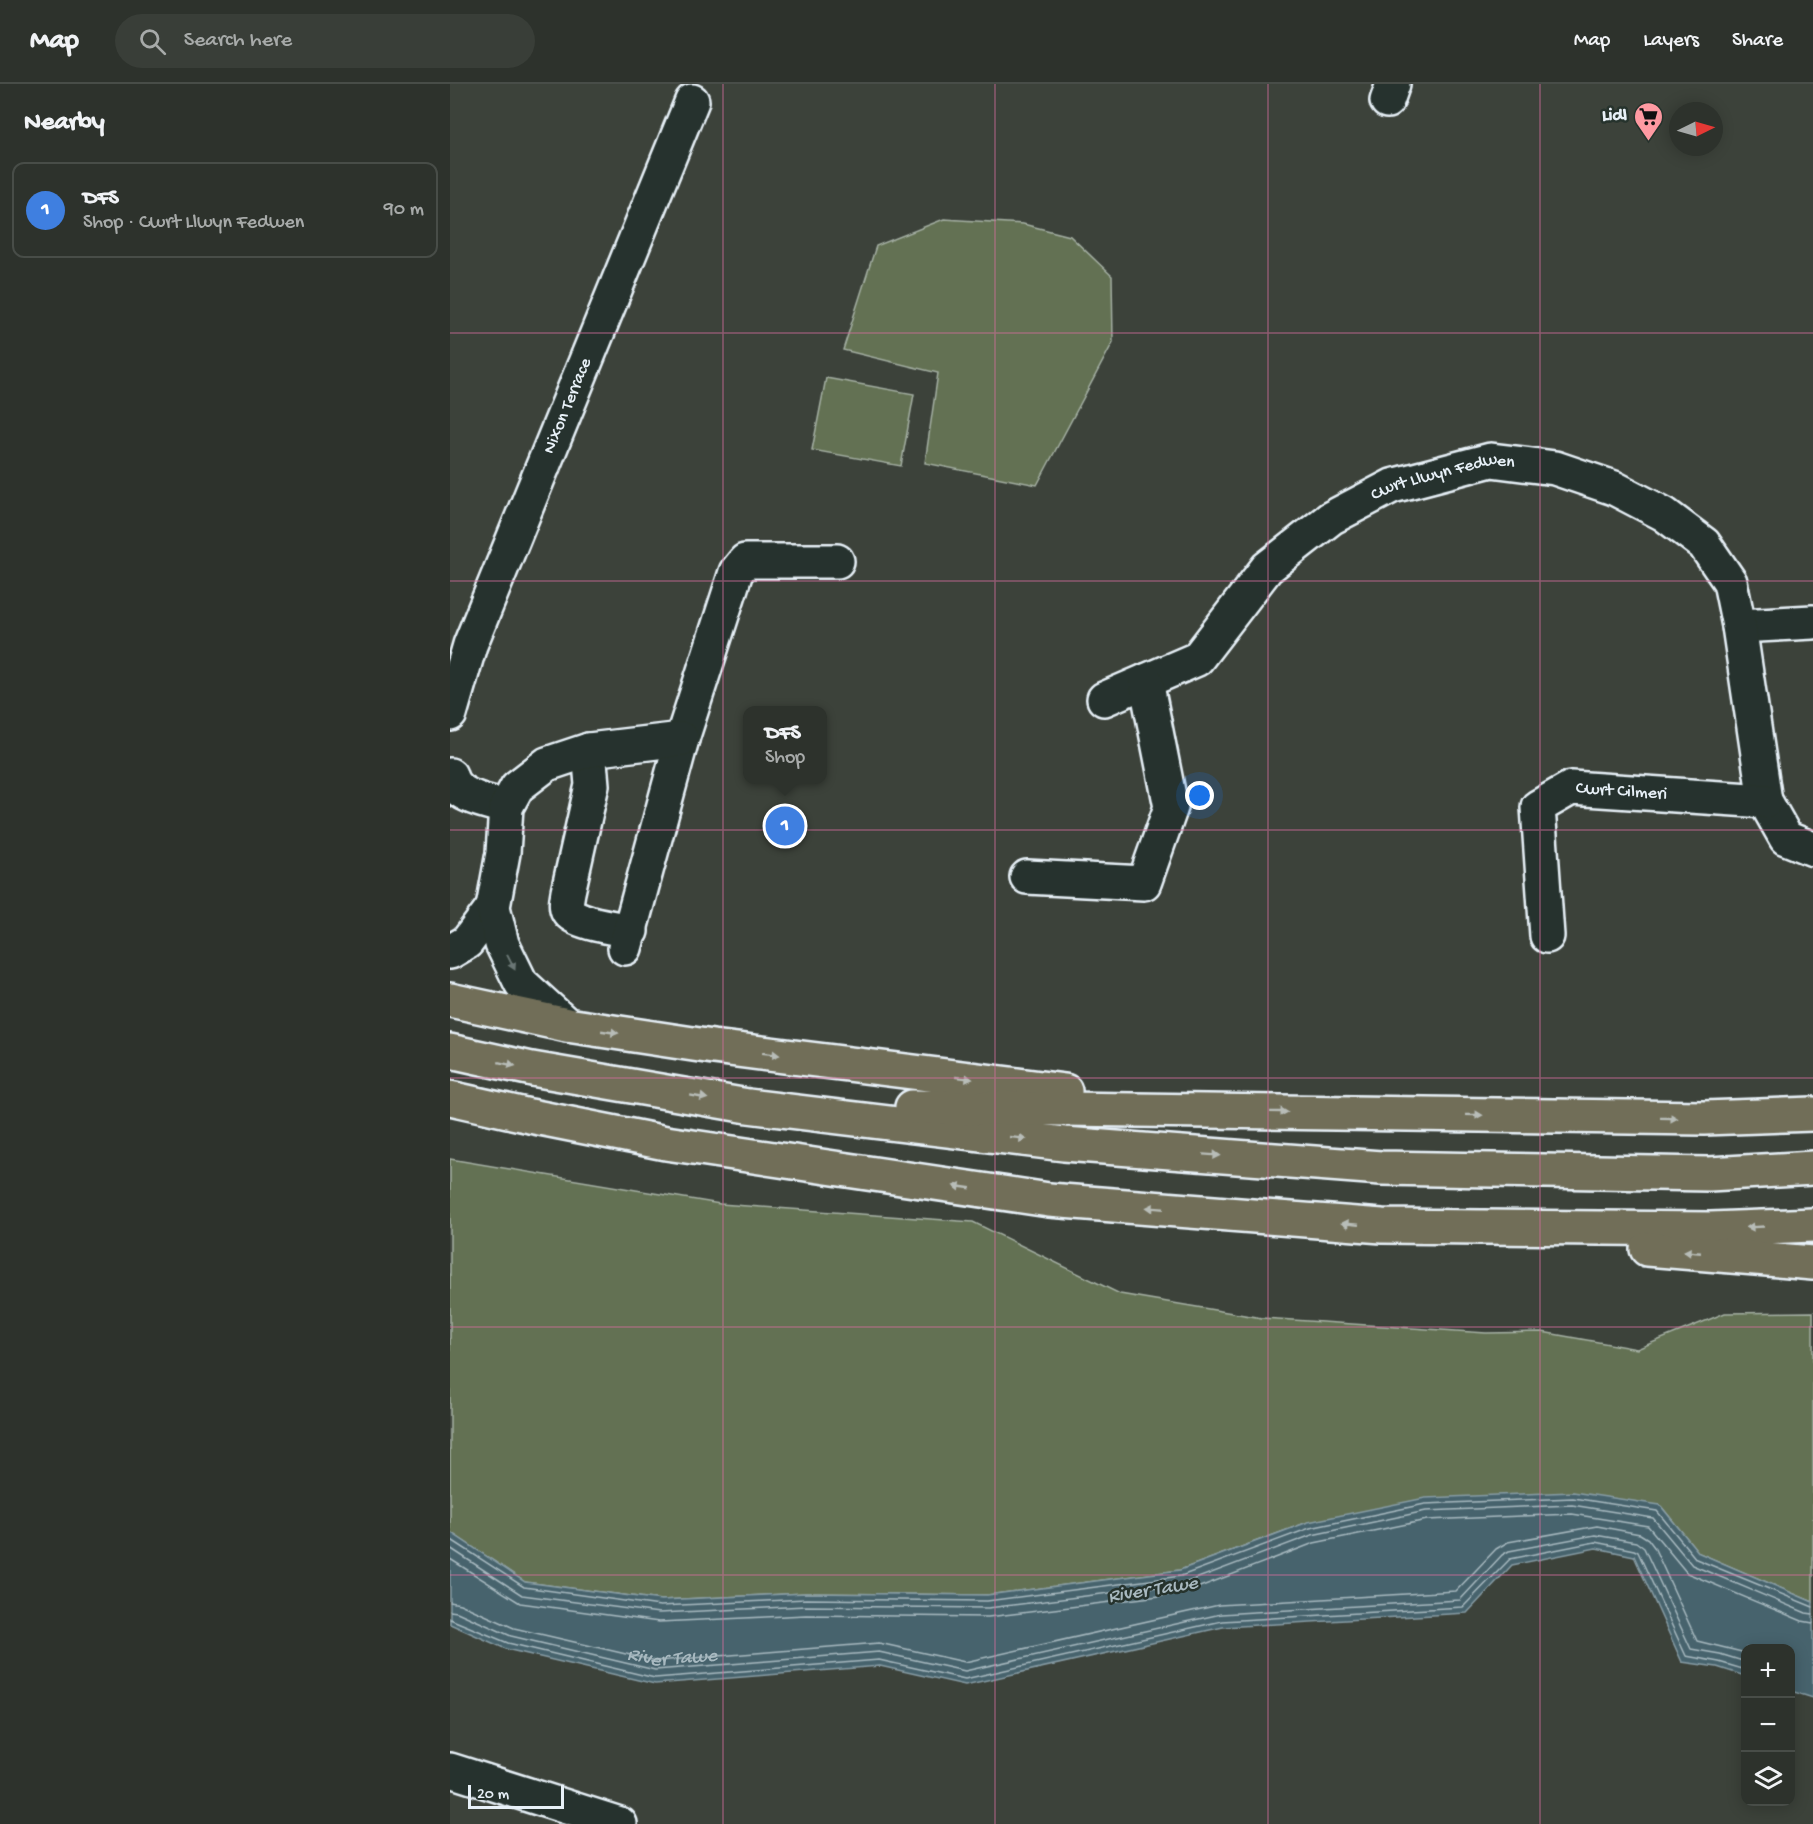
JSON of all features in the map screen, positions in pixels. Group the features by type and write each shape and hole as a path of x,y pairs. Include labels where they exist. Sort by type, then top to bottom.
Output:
{"main road":[{"path":"450,1000 567,1025 713,1047 1221,1111"},
{"path":"450,1051 532,1069 748,1106 1064,1144 1381,1167 1709,1174 1813,1168"},
{"path":"450,1098 666,1143 1049,1200 1813,1263"},
{"path":"748,1106 1704,1118 1813,1114"},
{"path":"450,1118 530,1116"},
{"path":"1382,1226 1711,1229 1813,1225"}],"street":[{"name":"Nixon Terrace","path":"450,714 470,645 692,101"},
{"name":"Cwrt Llwyn Fedwen","path":"1104,699 1197,659 1267,568 1331,518 1392,486 1491,459 1555,468 1614,488 1664,514 1704,544 1730,582 1740,626"},
{"path":"589,750 592,785 567,903 568,912 576,919 628,939 682,739 740,565 745,561 837,561"},
{"path":"1813,622 1740,626 1766,801 1786,838 1813,849"},
{"path":"1028,877 1144,883 1171,807 1146,681"},
{"path":"567,1025 521,983 501,944 494,907 506,807 517,787 547,764 589,750 682,739"},
{"path":"450,780 467,795 506,807"},
{"name":"Cwrt Cilmeri","path":"1547,936 1538,807 1571,788 1766,801"},
{"path":"450,952 467,942 494,907"},
{"path":"450,1770 620,1824"}],"green space":[{"path":"944,219 1023,224 1070,236 1112,276 1113,342 1037,485 925,463 938,373 843,350 876,246"},
{"path":"826,378 914,394 901,466 812,450"},
{"path":"450,1159 720,1204 973,1222 1120,1294 1262,1318 1486,1333 1542,1332 1637,1349 1725,1313 1813,1312 1813,1602 1699,1553 1660,1505 1308,1522 1180,1570 987,1595 806,1593 661,1600 525,1582 450,1532"}],"water":[{"name":"River Tawe","path":"1573,1492 1660,1505 1699,1553 1813,1602 1813,1698 1795,1692 1795,1644 1741,1644 1741,1675 1717,1667 1682,1662 1634,1556 1596,1548 1512,1565 1467,1613 1223,1627 965,1685 880,1666 655,1684 506,1649 450,1624 450,1532 525,1582 661,1600 806,1593 987,1595 1180,1570 1308,1522 1425,1498"}],"place":[{"name":"Lidl","path":"1648,142"},
{"name":"DFS","path":"785,826"}]}
